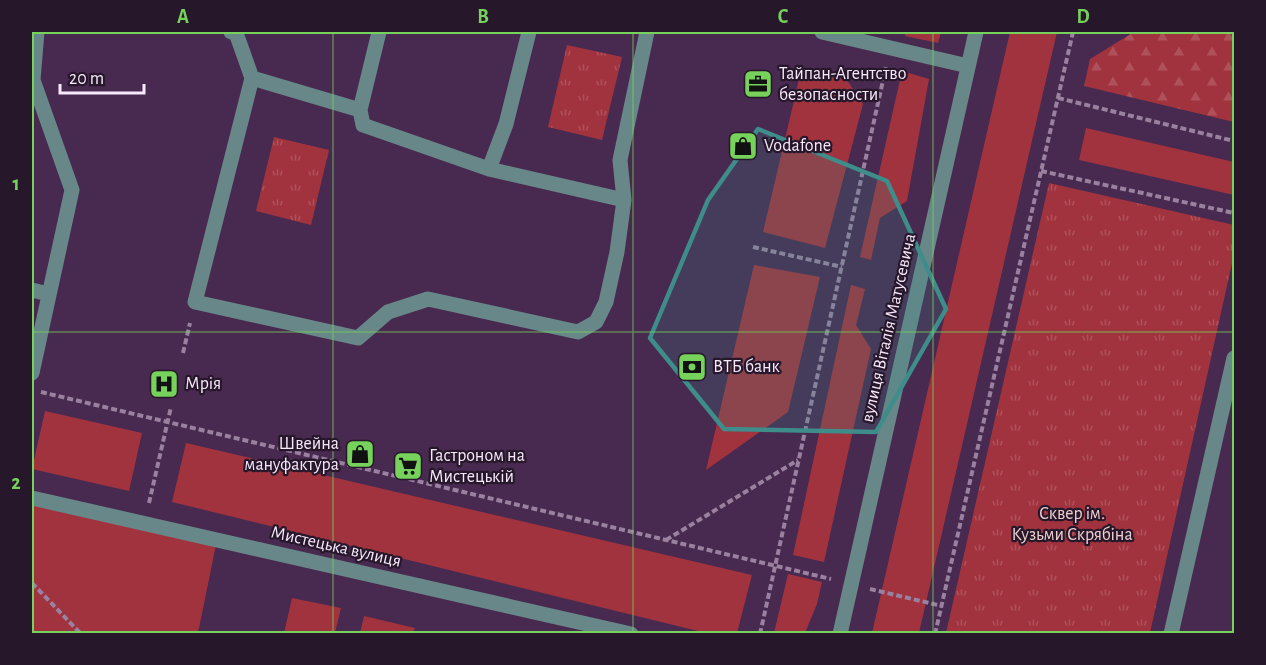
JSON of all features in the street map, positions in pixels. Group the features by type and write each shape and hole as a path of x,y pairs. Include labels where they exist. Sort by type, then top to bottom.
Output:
{"street":[{"path":"32,373 72,190 33,80 37,32"},
{"path":"231,32 236,33 252,78 195,302 358,338 388,312 428,299 579,332 596,322 606,302 617,252 624,200 620,160 647,32"},
{"path":"379,32 360,110 363,125 489,169 624,200"},
{"path":"489,169 506,124 529,32"},
{"path":"822,32 968,66"},
{"name":"вулиця Віталія Матусевича","path":"840,633 976,32"},
{"path":"252,78 360,110"},
{"path":"32,290 48,294"},
{"path":"1171,633 1231,391 1234,358"},
{"name":"Мистецька вулиця","path":"32,498 631,633"}],"path":[{"path":"935,633 1073,32"},
{"path":"760,633 890,47"},
{"path":"1058,98 1234,141"},
{"path":"1041,171 1234,213"},
{"path":"753,247 842,267"},
{"path":"183,353 195,302"},
{"path":"32,390 942,606"},
{"path":"144,524 171,407"},
{"path":"666,540 799,460"},
{"path":"32,583 81,633"}],"highlighted area":[{"path":"758,129 887,181 946,309 876,432 724,429 650,338 708,200"}],"green space":[{"path":"906,32 941,32 938,43 905,36"},
{"path":"1010,32 1057,32 919,633 872,633"},
{"path":"1134,32 1234,32 1234,122 1084,86 1090,59"},
{"path":"567,45 622,57 602,140 548,127"},
{"path":"801,71 847,80 863,104 825,248 763,232"},
{"path":"902,71 929,79 907,201 880,218 871,260 860,257"},
{"path":"1086,128 1234,162 1234,195 1079,160"},
{"path":"274,137 329,150 311,225 256,211"},
{"name":"Сквер ім. Кузьми Скрябіна","path":"1049,183 1234,225 1234,254 1150,633 946,633"},
{"path":"754,265 820,277 788,412 706,470"},
{"path":"851,285 865,289 856,325 871,349 824,562 793,555"},
{"path":"45,411 142,433 129,491 32,469"},
{"path":"186,443 752,575 737,633 706,633 172,502"},
{"path":"32,498 217,540 198,633 32,634"},
{"path":"788,574 822,582 817,604 805,633 774,633"},
{"path":"292,598 341,608 335,633 284,633"},
{"path":"364,616 415,628 413,633 360,633"}],"place":[{"name":"Тайпан-Агентство безопасности","path":"758,84"},
{"name":"Vodafone","path":"743,146"},
{"name":"ВТБ банк","path":"692,367"},
{"name":"Мрія","path":"164,384"},
{"name":"Швейна мануфактура","path":"360,454"},
{"name":"Гастроном на Мистецькій","path":"408,466"}]}
